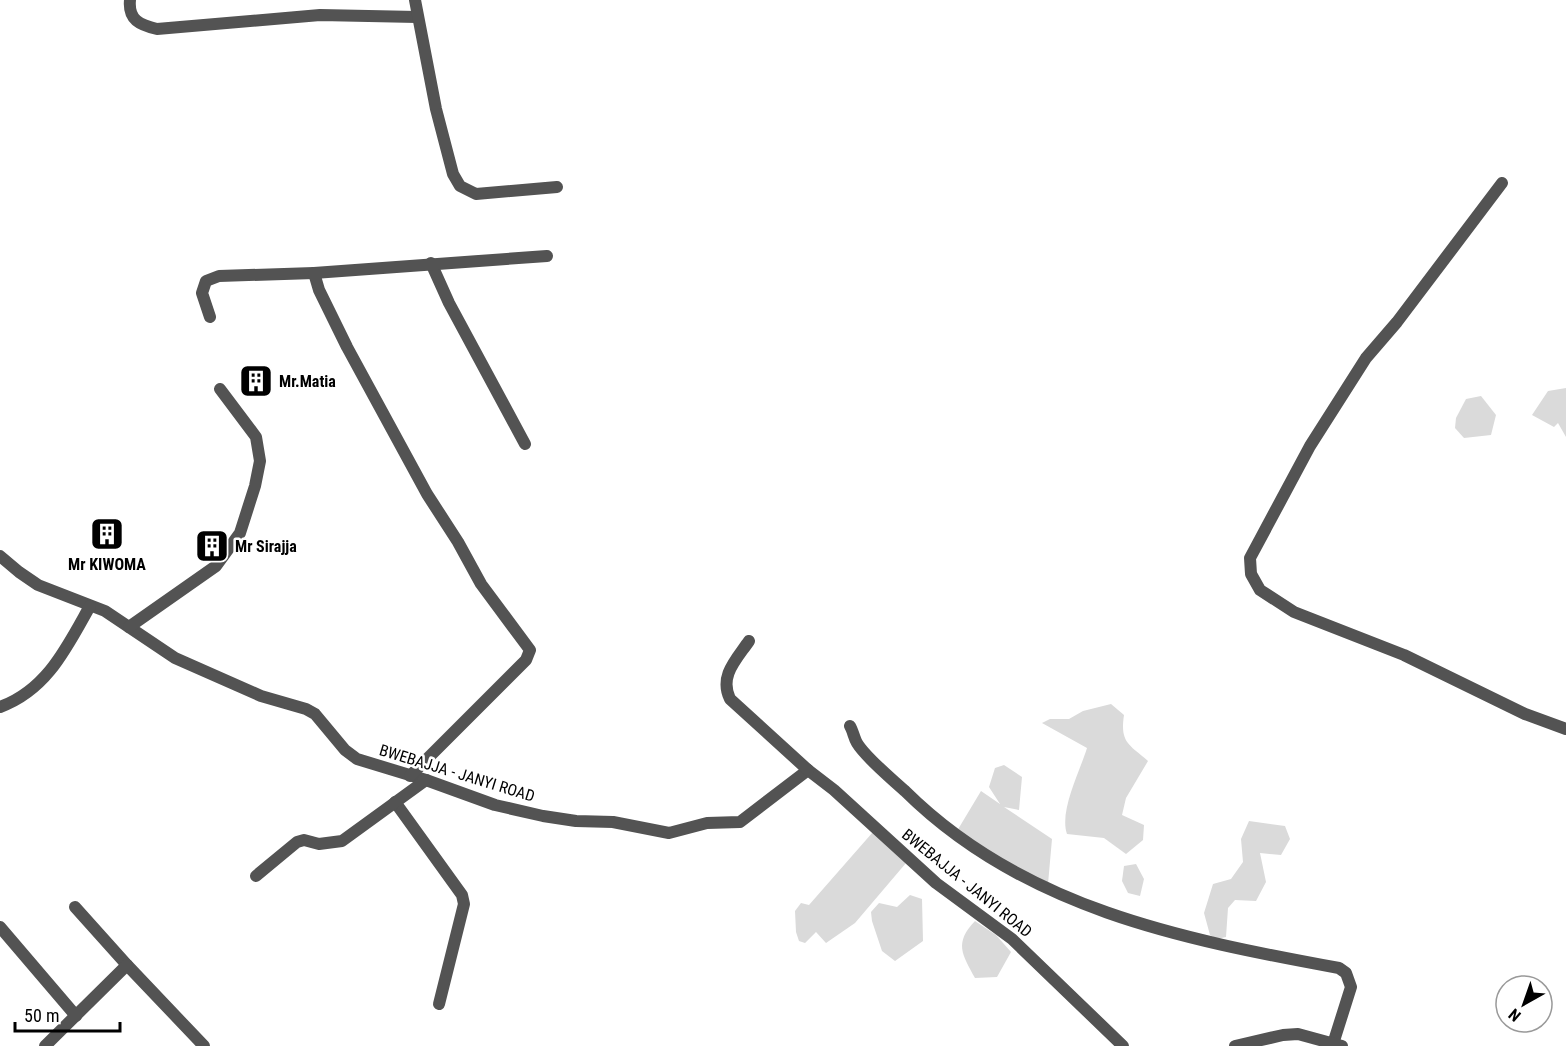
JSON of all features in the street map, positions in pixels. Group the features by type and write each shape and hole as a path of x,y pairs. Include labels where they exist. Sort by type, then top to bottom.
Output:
{"street":[{"path":"130,0 129,6 133,19 142,26 157,29 320,15 417,17"},
{"path":"415,0 436,109 453,174 460,186 476,194 557,187"},
{"path":"1502,183 1360,367 1310,446 1250,558 1251,574 1260,590 1294,612 1404,654 1525,714 1566,729"},
{"path":"210,317 202,293 206,281 219,276 314,273 547,256"},
{"path":"431,263 449,303 525,444"},
{"path":"314,273 319,290 347,347 427,494 458,542 481,584 530,650 526,660 411,776"},
{"path":"129,627 216,566 240,533 255,486 260,461 256,437 220,389"},
{"name":"BWEBAJJA - JANYI ROAD","path":"0,556 38,585 105,611 161,650 195,668 268,699 300,706 315,714 345,750 357,759 426,780 495,805 543,816 576,821 613,822 669,833 707,823 740,822 808,770 834,790 936,883 1012,939 1123,1046"},
{"path":"0,707 14,702 29,692 51,671 63,656 90,606"},
{"path":"749,641 729,671 725,690 730,699 808,770"},
{"path":"850,726 858,744 922,809 965,842 998,863 1052,891 1093,909 1164,932 1239,950 1339,968 1346,973 1351,987 1338,1045 1298,1034 1283,1035 1236,1046"},
{"path":"256,876 297,842 304,840 319,844 342,841 426,780"},
{"path":"395,802 462,895 464,904 439,1004"},
{"path":"75,907 204,1046"},
{"path":"0,927 76,1016"},
{"path":"45,1046 127,965"}],"shaded area":[{"path":"1566,388 1566,437 1558,423 1554,427 1532,415 1548,391"},
{"path":"1481,396 1496,415 1491,435 1464,438 1455,428 1456,418 1466,399"},
{"path":"1111,704 1124,715 1123,731 1127,742 1148,761 1126,798 1122,815 1144,825 1143,840 1126,854 1104,838 1067,834 1065,825 1068,803 1087,748 1042,723 1050,719 1069,719 1083,711"},
{"path":"1004,765 1022,777 1019,810 1004,807 1052,839 1048,884 1014,867 957,831 981,791 1000,804 989,787 995,768"},
{"path":"1249,821 1285,826 1290,839 1281,855 1260,853 1266,882 1256,901 1235,900 1228,908 1226,937 1217,939 1210,935 1204,913 1213,884 1231,879 1243,862 1241,839"},
{"path":"873,832 906,863 855,923 826,943 816,932 805,943 799,941 795,911 801,903 809,905"},
{"path":"1136,864 1144,879 1140,896 1128,893 1122,881 1124,866"},
{"path":"910,895 922,899 923,941 895,961 882,951 871,912 879,903 897,907"},
{"path":"975,921 996,935 1011,952 997,977 975,978 964,955 962,942"}],"place":[{"name":"Mr.Matia","path":"256,381"},
{"name":"Mr KIWOMA","path":"107,534"},
{"name":"Mr Sirajja","path":"212,546"}]}
